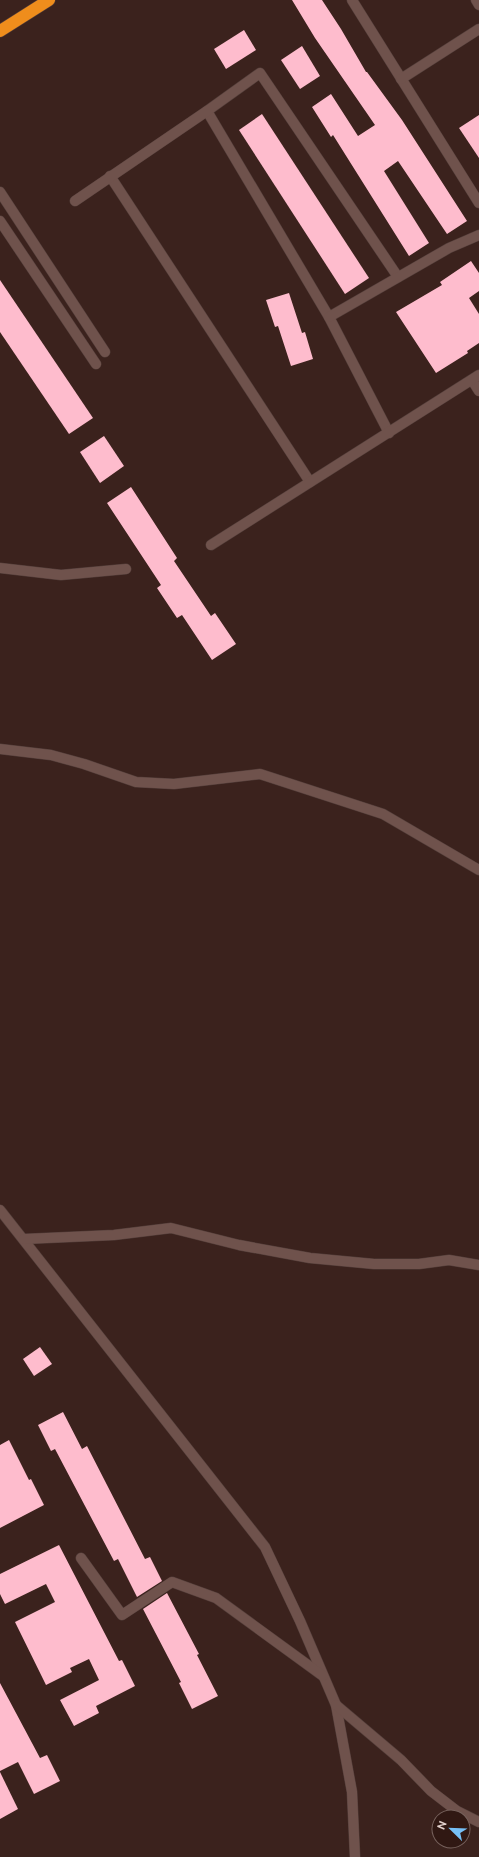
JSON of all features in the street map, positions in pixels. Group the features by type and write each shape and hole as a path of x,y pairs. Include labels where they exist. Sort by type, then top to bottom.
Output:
{"highway":[{"path":"0,31 49,0"}],"street":[{"path":"352,0 479,203"},
{"path":"476,0 479,5"},
{"path":"401,79 479,29"},
{"path":"75,201 260,74 398,277"},
{"path":"208,111 329,317 389,433"},
{"path":"110,176 310,482"},
{"path":"0,192 105,352"},
{"path":"0,221 96,364"},
{"path":"329,317 449,248 479,235"},
{"path":"211,545 475,378 479,391"},
{"path":"0,568 61,575 126,569"},
{"path":"0,749 51,755 84,764 136,782 174,784 260,774 383,814 479,870"},
{"path":"0,1210 265,1547 300,1620 336,1705 352,1792 355,1857"},
{"path":"24,1239 114,1235 171,1228 239,1245 310,1258 374,1264 419,1264 449,1260 479,1265"},
{"path":"81,1558 122,1615 172,1582 216,1598 323,1676"},
{"path":"336,1705 401,1760 431,1791 457,1812 479,1822"}],"building":[{"path":"292,0 322,0 366,72 402,120 467,221 447,234 398,161 384,171 429,243 409,256 333,135 331,137 312,107 331,94 358,136 375,125 315,38"},
{"path":"244,30 256,50 226,69 214,49"},
{"path":"302,46 320,76 300,89 281,60"},
{"path":"262,114 369,278 345,294 239,130"},
{"path":"479,115 479,158 459,128"},
{"path":"471,261 479,273 479,291 469,298 479,314 479,343 467,351 468,353 436,373 396,312 442,285 440,282"},
{"path":"0,280 93,418 69,434 0,332"},
{"path":"289,293 302,333 305,332 313,359 291,366 278,326 275,327 266,300"},
{"path":"104,436 124,466 100,483 80,452"},
{"path":"131,487 177,558 174,561 211,616 215,613 236,644 212,660 182,615 177,618 157,588 161,585 107,503"},
{"path":"40,1347 52,1364 34,1376 23,1359"},
{"path":"63,1412 82,1449 87,1446 145,1559 150,1557 162,1581 137,1597 118,1559 114,1561 55,1449 51,1451 38,1425"},
{"path":"9,1440 29,1480 31,1479 44,1505 0,1528 0,1445"},
{"path":"59,1545 119,1661 122,1660 135,1686 96,1706 99,1713 74,1726 60,1700 99,1680 89,1659 70,1668 72,1672 46,1685 15,1622 55,1602 46,1584 5,1604 0,1594 0,1574"},
{"path":"167,1593 199,1654 197,1655 218,1696 192,1709 179,1683 181,1682 143,1609"},
{"path":"0,1683 40,1758 47,1755 60,1781 34,1794 18,1762 0,1771"},
{"path":"0,1772 18,1809 0,1819"}]}
